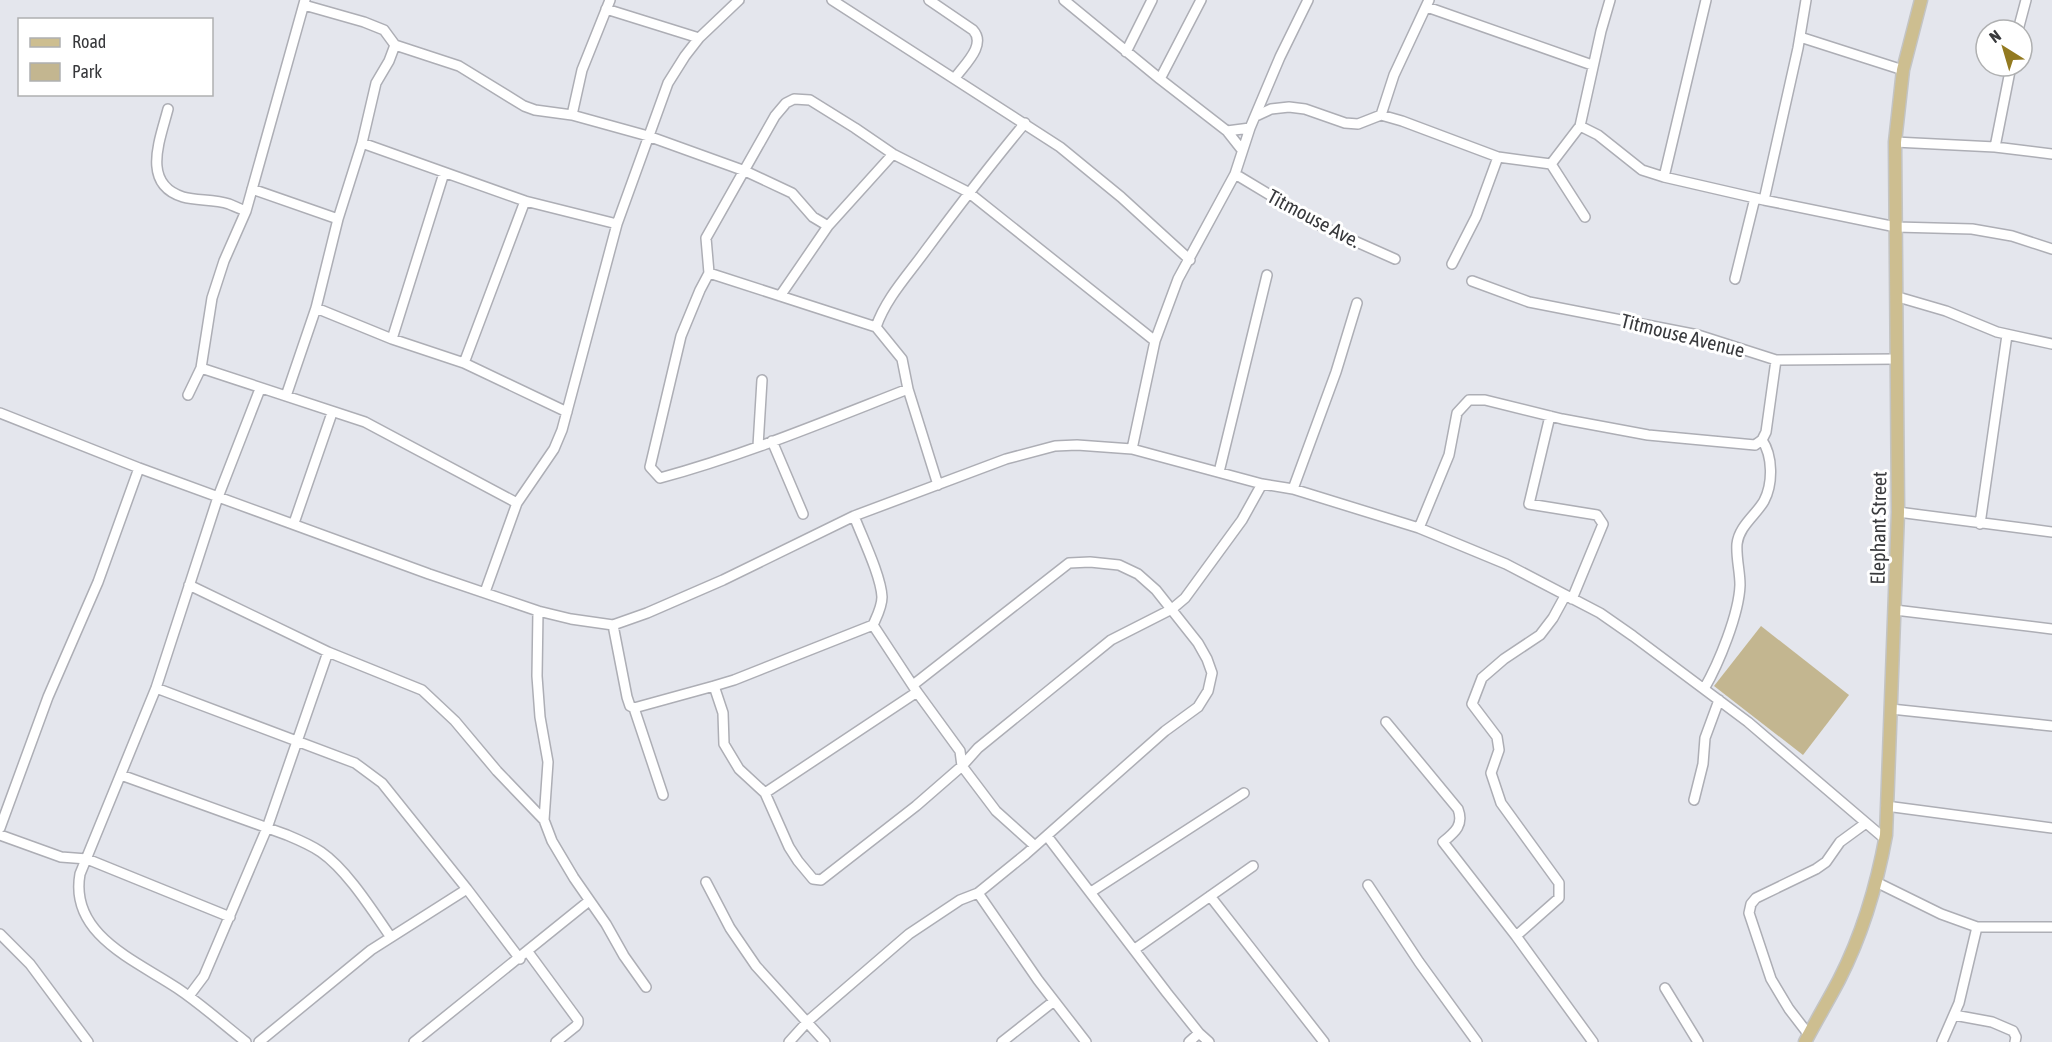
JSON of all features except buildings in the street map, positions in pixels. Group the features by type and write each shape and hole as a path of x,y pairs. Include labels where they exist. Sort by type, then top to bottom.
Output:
{"main road":[{"name":"Elephant Street","path":"1807,1039 1846,963 1863,923 1876,882 1885,839 1898,512 1895,142 1903,70 1921,0"}],"street":[{"path":"485,592 517,503 554,449 567,412 617,224 668,83 699,38 739,0"},
{"path":"832,0 1060,147 1190,260"},
{"path":"929,0 978,35 978,45 955,78"},
{"path":"1064,0 1227,131 1242,150"},
{"path":"1126,52 1152,0"},
{"path":"1160,79 1200,0"},
{"path":"1132,449 1155,341 1178,279 1234,174 1250,128 1280,57 1308,0"},
{"path":"1551,164 1580,126 1592,65 1610,0"},
{"path":"1664,177 1706,0"},
{"path":"1735,279 1759,199 1800,37 1806,0"},
{"path":"2021,18 2026,0"},
{"path":"188,395 201,368 212,298 224,261 246,211 304,2 384,30 395,45 459,66 524,106 535,110 572,115 648,136 745,171 792,193 813,217 828,226"},
{"path":"1381,115 1394,75 1428,3 1592,65"},
{"path":"572,115 582,70 608,4 699,38"},
{"path":"1800,37 1903,70"},
{"path":"286,396 316,308 338,219 362,143 376,83 395,45"},
{"path":"1995,147 2009,78"},
{"path":"908,389 690,470 660,478 650,467 681,336 700,290 710,273 706,238 775,116 794,99 810,100 893,153 968,192 1155,341"},
{"path":"1256,116 1271,109 1289,107 1305,109 1345,123 1365,122 1381,115 1498,157 1551,164 1585,217"},
{"path":"168,109 156,165 159,181 165,188 182,197 228,203 246,211"},
{"path":"876,327 882,310 968,192 1024,123"},
{"path":"1580,126 1598,135 1642,170 1664,177 1896,227 1972,229 2012,236 2052,249"},
{"path":"1227,131 1250,128"},
{"path":"1895,142 1995,147 2052,154"},
{"path":"362,143 525,201 617,224"},
{"path":"780,296 828,226 893,153"},
{"path":"1452,264 1476,217 1498,157"},
{"path":"392,339 444,173"},
{"name":"Titmouse Ave.","path":"1234,174 1323,227 1395,260"},
{"path":"252,189 338,219"},
{"path":"464,363 525,201"},
{"path":"710,273 876,327 902,359 908,389 938,485"},
{"path":"1220,472 1267,275"},
{"name":"Titmouse Avenue","path":"1472,281 1529,302 1698,335 1776,360 1898,359"},
{"path":"1898,297 1946,311 1996,332 2052,344"},
{"path":"1293,489 1336,372 1357,303"},
{"path":"316,308 392,339 464,363 567,412"},
{"path":"1980,524 2007,334"},
{"path":"1419,528 1449,455 1457,413 1469,400 1485,400 1550,416 1648,435 1755,445 1767,432 1776,360"},
{"path":"201,368 381,429 517,503"},
{"path":"758,446 762,380"},
{"path":"246,1042 189,996 116,950 97,932 86,914 80,898 78,882 156,688 218,496 260,389"},
{"path":"294,523 332,412"},
{"path":"0,413 140,468 294,523 344,544 538,611 571,619 613,625 723,580 854,516 1006,459 1055,446 1077,445 1132,449 1262,484 1293,489 1419,528 1506,564 1600,614 1633,636 1748,722 1885,839"},
{"path":"1516,936 1559,898 1559,882 1501,803 1491,774 1500,750 1497,737 1472,704 1482,678 1504,659 1540,635 1569,597 1603,524 1598,515 1528,504 1550,416"},
{"path":"1704,689 1714,672 1738,600 1740,583 1737,541 1747,522 1764,500 1770,474 1770,458 1762,440"},
{"path":"772,441 802,514"},
{"path":"0,828 48,698 98,582 140,468"},
{"path":"714,686 723,713 724,744 740,769 765,793 789,847 798,861 813,879 821,880 885,832 962,766 978,747 1112,640 1172,609 1185,597 1214,559 1242,519 1262,484"},
{"path":"1898,512 2052,532"},
{"path":"634,708 734,680 873,625 879,613 882,598 879,581 854,516"},
{"path":"765,793 915,688 1069,563 1090,562 1119,566 1138,574 1172,609 1207,659 1212,673 1208,691 1198,707 1165,731 1047,836 978,893 960,900 909,934 808,1021 789,1042"},
{"path":"189,585 328,652 422,690 455,722 497,771 544,820 552,841 589,902 606,924 624,956 646,987"},
{"path":"1895,610 2052,629"},
{"path":"538,611 537,676 540,717 548,762 548,790 544,820"},
{"path":"613,625 627,697 630,706 634,708 663,795"},
{"path":"873,625 960,751 962,766 996,811 1035,846"},
{"path":"189,996 204,976 267,828 328,652"},
{"path":"156,688 355,763 382,783 520,958"},
{"path":"1694,800 1703,764 1705,738 1719,700"},
{"path":"1891,709 2052,726"},
{"path":"1386,722 1458,809 1461,818 1458,831 1443,842 1516,936 1593,1042"},
{"path":"121,775 302,841 324,854 356,887 390,936"},
{"path":"1091,892 1244,793"},
{"path":"1886,806 2052,828"},
{"path":"1807,1039 1771,978 1749,913 1751,904 1756,898 1816,870 1826,862 1840,842 1866,823"},
{"path":"0,835 61,856 87,860 230,916"},
{"path":"1047,836 1199,1033 1209,1042"},
{"path":"1135,949 1253,867"},
{"path":"706,882 730,928 753,962 825,1042"},
{"path":"1876,882 1941,914 1977,927 2052,927"},
{"path":"1368,885 1425,971 1477,1042"},
{"path":"259,1042 370,950 467,889"},
{"path":"978,893 1054,1001 1086,1042"},
{"path":"1210,896 1324,1042"},
{"path":"414,1042 589,902"},
{"path":"1942,1042 1963,988 1977,927"},
{"path":"0,934 30,964 88,1042"},
{"path":"528,952 579,1023 556,1042"},
{"path":"1665,988 1698,1042"},
{"path":"1002,1042 1054,1001"},
{"path":"1954,1015 1992,1022 2013,1031 2016,1037 2015,1042"},
{"path":"1189,1042 1199,1033"}],"green space":[{"path":"1761,626 1849,695 1803,755 1714,686"}]}
